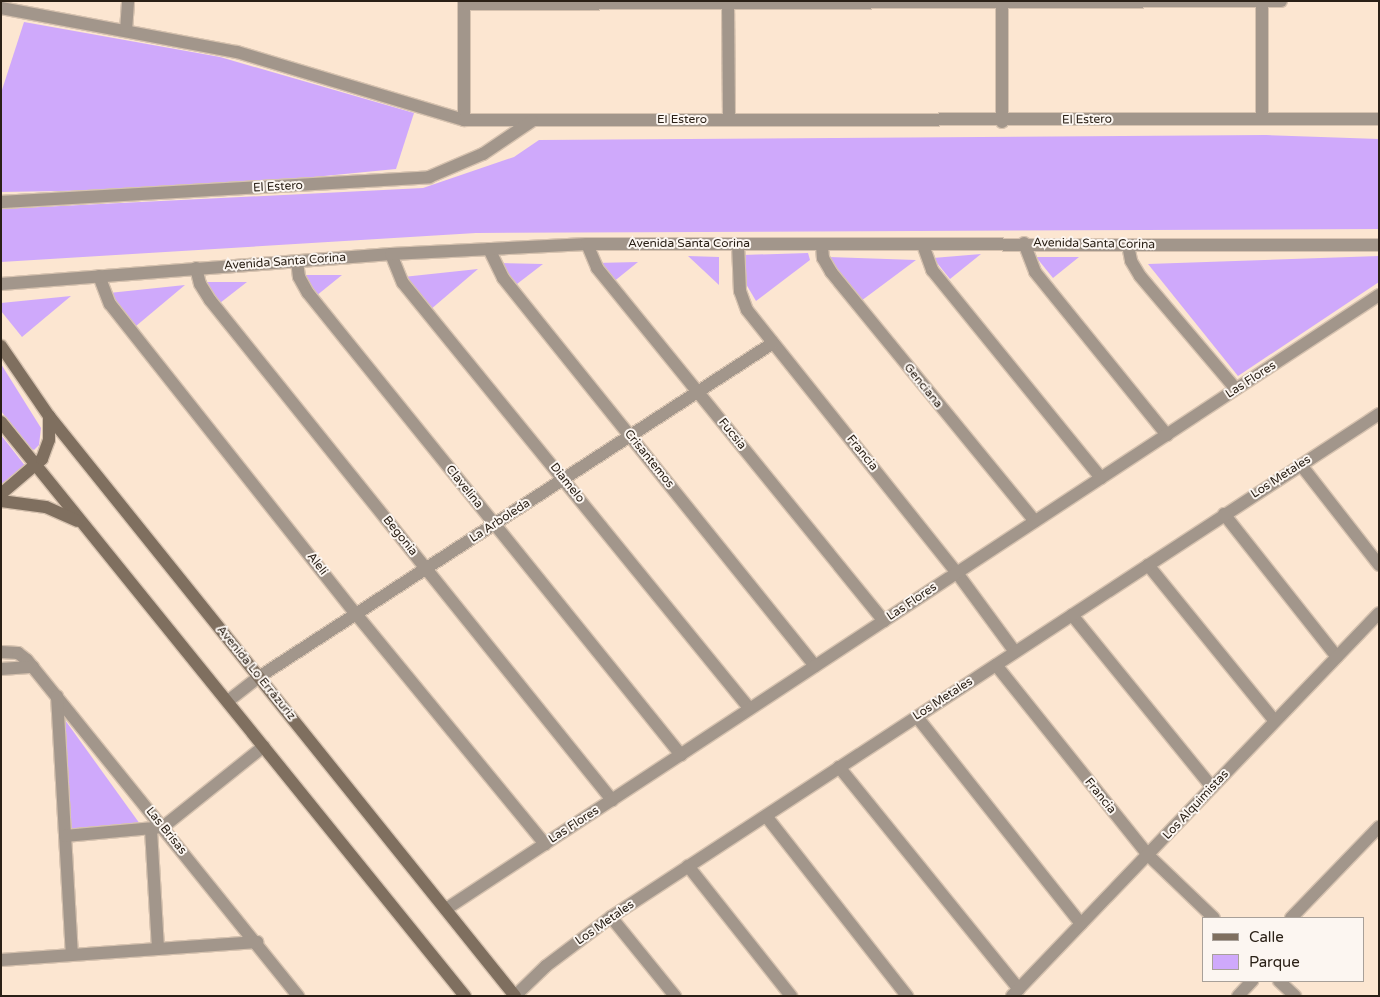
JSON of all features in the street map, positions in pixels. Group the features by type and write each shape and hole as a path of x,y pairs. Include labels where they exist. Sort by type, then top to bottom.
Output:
{"main road":[{"name":"Avenida Lo Errázuriz","path":"1,346 49,416 515,996"},
{"path":"1,494 36,465 49,440 49,416"},
{"path":"1,422 465,996"},
{"path":"1,501 46,506 84,525"}],"street":[{"path":"126,31 128,1"},
{"path":"1262,1 1262,118"},
{"path":"464,120 464,3 1281,1"},
{"path":"1002,2 1002,122"},
{"path":"728,3 729,120"},
{"path":"1,8 237,52 464,120 532,120"},
{"name":"El Estero","path":"1,202 429,177 483,154 532,120 1002,122 1262,118 1379,119"},
{"path":"1024,243 1035,272 1167,435"},
{"name":"Avenida Santa Corina","path":"1,284 391,254 587,244 923,245 1024,243 1379,245"},
{"name":"Fucsia","path":"587,244 597,268 884,621"},
{"name":"Francia","path":"738,244 742,301 773,343 957,573 1015,652"},
{"path":"1128,244 1131,261 1140,276 1236,389"},
{"name":"Genciana","path":"822,245 823,258 831,272 1035,521"},
{"path":"923,245 932,270 1100,478"},
{"name":"Crisantemos","path":"489,249 497,270 815,666"},
{"name":"Diamelo","path":"391,254 403,283 750,709"},
{"name":"Clavelina","path":"296,261 299,278 308,293 681,755"},
{"name":"Begonia","path":"196,268 200,284 210,300 612,800"},
{"name":"Alelí","path":"99,276 110,304 356,614 545,844"},
{"name":"Las Flores","path":"446,909 1379,295"},
{"name":"La Arboleda","path":"228,701 259,677 773,343"},
{"name":"Los Metales","path":"515,996 546,966 611,917 1224,514 1378,416"},
{"path":"1301,465 1379,565"},
{"path":"1224,514 1337,657"},
{"path":"1148,565 1275,721"},
{"name":"Los Alquimistas","path":"1015,992 1379,614"},
{"path":"1072,615 1212,787"},
{"name":"Las Brisas","path":"1,652 18,653 33,667 157,828 257,942 298,996"},
{"name":"Francia","path":"996,665 1148,855 1213,917"},
{"path":"1,669 33,667"},
{"path":"57,696 72,955"},
{"path":"917,716 1081,924"},
{"path":"65,836 157,828 264,746"},
{"path":"839,767 1015,992"},
{"path":"766,816 907,996"},
{"path":"1292,917 1379,827"},
{"path":"157,828 158,949"},
{"path":"688,866 791,996"},
{"path":"611,917 675,996"},
{"path":"1,960 257,942"},
{"path":"1238,996 1251,982"},
{"path":"1280,982 1295,996"}],"green space":[{"path":"24,22 220,57 414,113 396,169 293,179 115,190 1,192 1,93"},
{"path":"1266,135 1379,139 1379,229 476,233 1,262 1,209 423,188 514,157 539,140"},
{"path":"808,253 810,260 756,301 746,284 743,255"},
{"path":"981,254 950,279 933,258"},
{"path":"688,256 719,257 719,285"},
{"path":"1379,256 1379,282 1238,376 1148,264"},
{"path":"829,257 916,260 861,301"},
{"path":"1036,257 1079,257 1053,278"},
{"path":"638,262 612,283 595,263"},
{"path":"500,263 543,264 517,284"},
{"path":"478,269 430,310 403,277"},
{"path":"299,275 342,275 316,296"},
{"path":"203,282 247,282 220,303"},
{"path":"185,285 136,326 109,293"},
{"path":"71,296 22,337 1,311 1,303"},
{"path":"1,364 41,428 39,445 34,450 27,446 1,411"},
{"path":"1,435 26,467 1,484"},
{"path":"60,713 140,824 68,829"}]}
